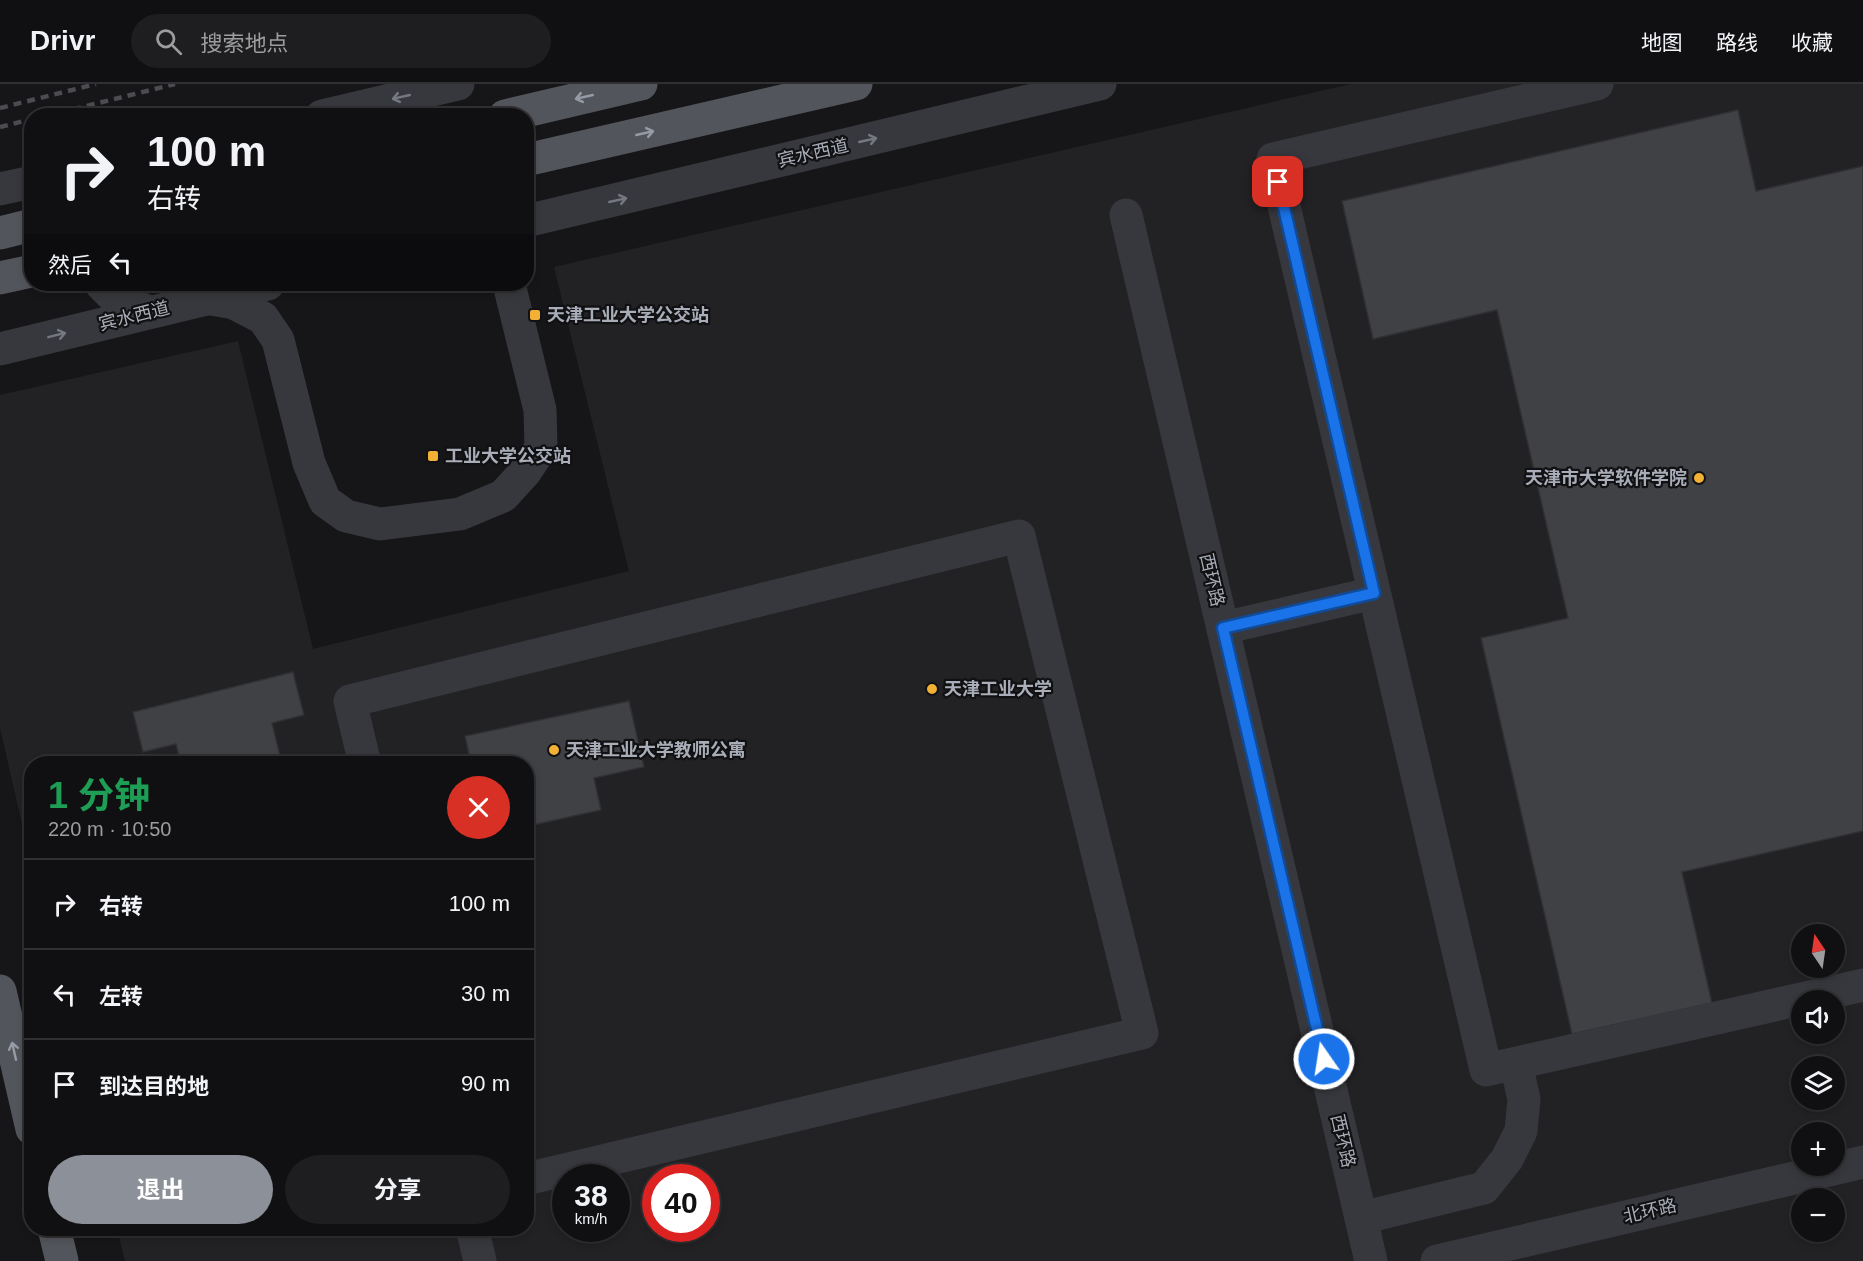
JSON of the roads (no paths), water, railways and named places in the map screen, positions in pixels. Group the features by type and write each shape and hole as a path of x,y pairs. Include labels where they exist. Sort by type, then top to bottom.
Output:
{"main road":[{"path":"534,109 641,84"},
{"path":"534,158 856,84"},
{"path":"0,232 24,227"},
{"path":"0,279 24,273"},
{"path":"0,992 24,1095"},
{"path":"56,1236 62,1261"}],"street":[{"path":"356,108 458,84"},
{"name":"宾水西道","path":"534,220 1100,84"},
{"path":"1597,84 1273,159 1486,1070 1863,985"},
{"path":"0,189 24,184"},
{"path":"534,229 561,213"},
{"name":"西环路","path":"1126,215 1371,1261"},
{"path":"108,291 149,312"},
{"name":"宾水西道","path":"0,350 237,291"},
{"path":"206,298 234,303 263,318 278,340 309,463 325,501 346,516 380,524 460,514 503,496 525,472 540,448 540,410 511,291"},
{"path":"363,756 350,700 1019,536 1142,1033 534,1177"},
{"path":"1223,628 1374,593"},
{"path":"1361,1218 1484,1188 1507,1159 1521,1131 1524,1099 1516,1064"},
{"name":"北环路","path":"1437,1261 1863,1161"},
{"path":"474,1236 480,1261"}],"railway":[{"path":"0,108 96,84"},
{"path":"78,108 175,84"},
{"path":"0,127 24,121"}],"place":[{"name":"天津工业大学公交站","path":"535,315"},
{"name":"工业大学公交站","path":"433,456"},
{"name":"天津市大学软件学院","path":"1699,478"},
{"name":"天津工业大学","path":"932,689"},
{"name":"天津工业大学教师公寓","path":"554,750"}]}
